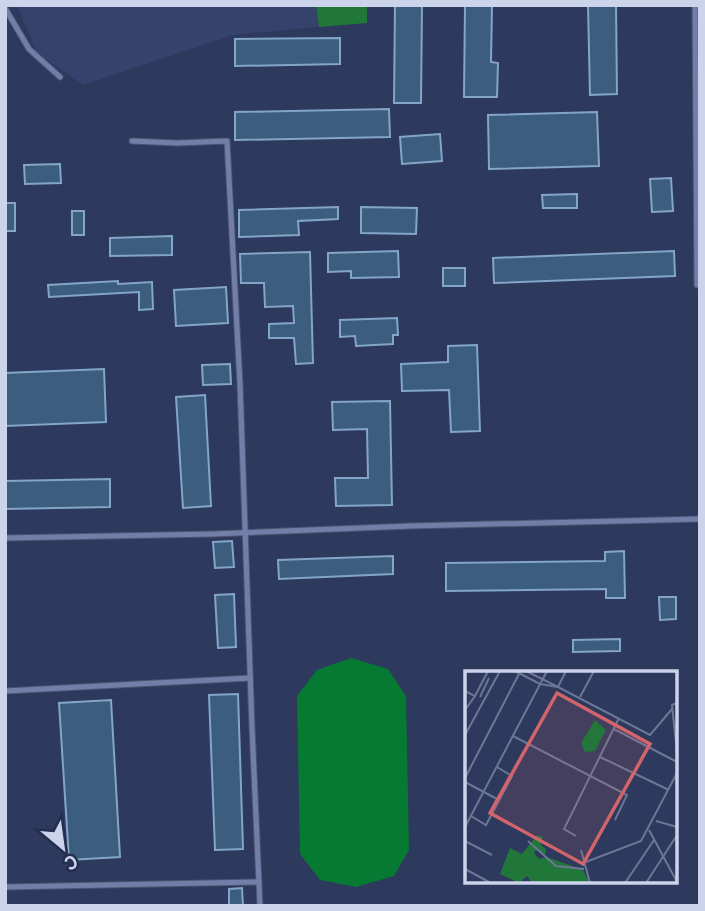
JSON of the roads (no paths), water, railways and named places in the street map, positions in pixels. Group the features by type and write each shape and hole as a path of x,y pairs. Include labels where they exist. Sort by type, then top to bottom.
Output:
{"lane":[{"path":"695,5 698,104 697,285 700,285"},
{"path":"5,9 29,49 60,77"},
{"path":"132,141 228,141 260,906"},
{"path":"5,538 700,519"},
{"path":"5,691 250,678"},
{"path":"5,887 259,883"}]}
